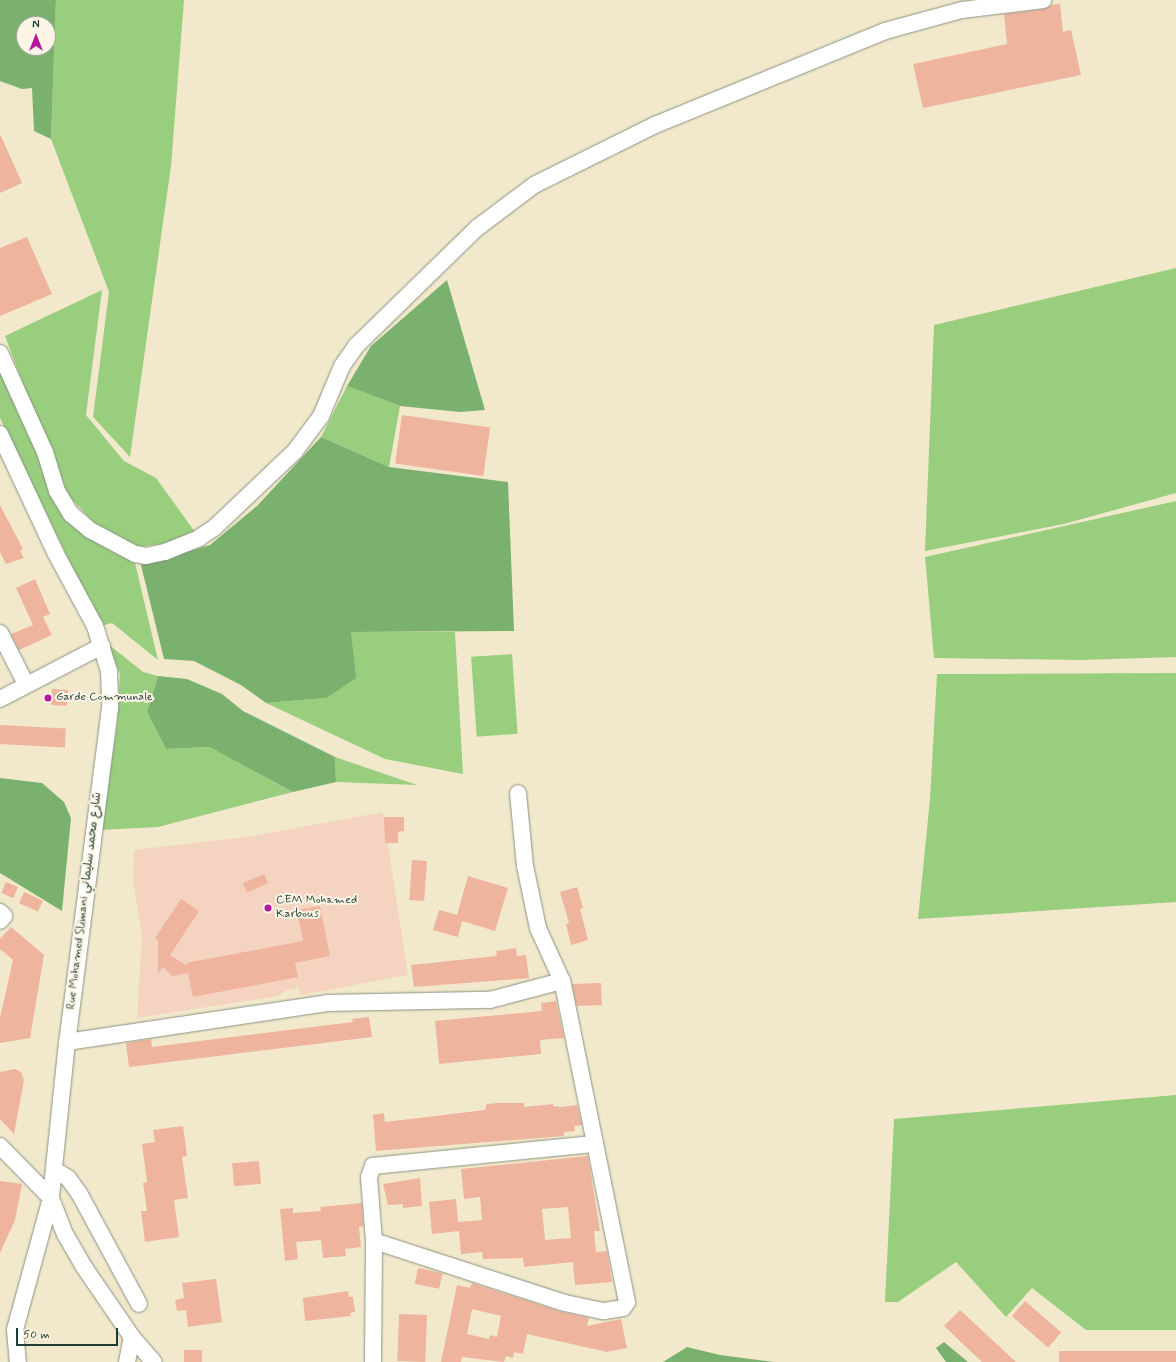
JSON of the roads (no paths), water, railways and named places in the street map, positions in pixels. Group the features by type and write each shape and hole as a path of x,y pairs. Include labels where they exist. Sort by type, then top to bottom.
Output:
{"street":[{"path":"0,353 45,452 57,491 71,514 90,530 135,554 146,556 165,552 199,538 214,528 295,451 321,416 342,366 356,346 476,228 534,185 655,125 885,31 956,12 1043,0"},
{"name":"Rue Mohamed Slimani شارع محمد سليماني","path":"0,434 56,554 95,626 109,671 110,708 67,1042 51,1198 65,1234 84,1267 132,1337 154,1362"},
{"path":"0,633 26,684"},
{"path":"0,699 26,684 102,646"},
{"path":"374,1240 565,1303 604,1311 623,1308 627,1302 562,981 538,928 525,866 518,793"},
{"path":"0,912 4,916 0,921"},
{"path":"67,1042 327,1003 490,1000 562,981"},
{"path":"373,1362 374,1240 369,1177 372,1166 595,1144"},
{"path":"0,1146 51,1198 15,1330 18,1362"},
{"path":"55,1170 68,1178 79,1193 139,1304"},
{"path":"128,1362 132,1337"}],"place":[{"name":"Garde Communale","path":"48,698"},
{"name":"CEM Mohamed Karbous","path":"268,908"}]}
